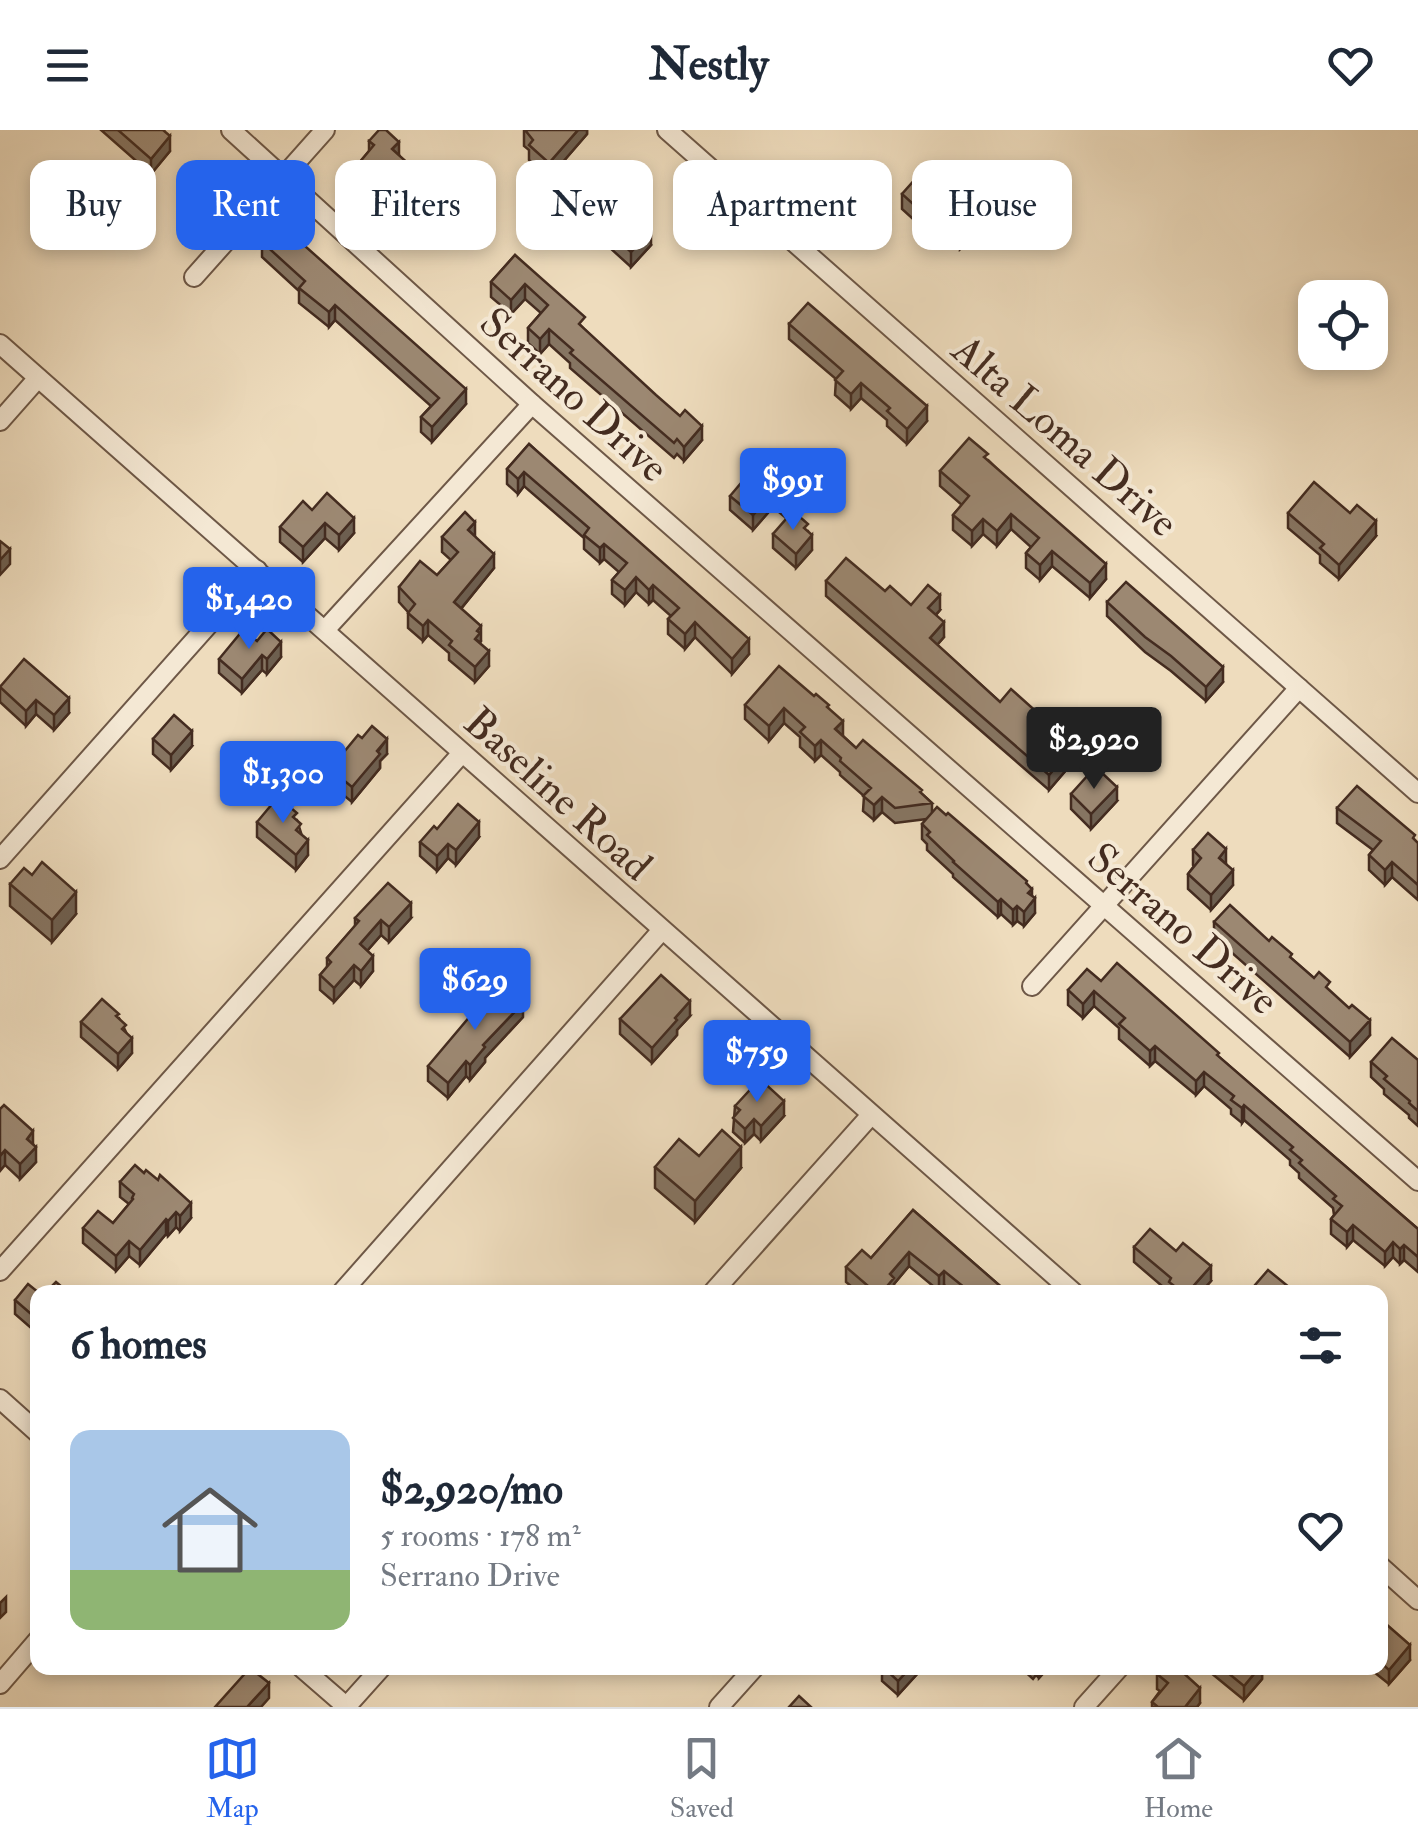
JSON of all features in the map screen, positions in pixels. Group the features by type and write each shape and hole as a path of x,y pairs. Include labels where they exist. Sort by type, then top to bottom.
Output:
{"street":[{"name":"Serrano Drive","path":"231,130 264,160"},
{"path":"298,160 325,130"},
{"name":"Alta Loma Drive","path":"667,130 1418,793"},
{"name":"Serrano Drive","path":"315,207 532,404 1418,1181"},
{"path":"194,277 218,250"},
{"name":"Baseline Road","path":"0,344 1065,1285"},
{"path":"0,421 38,378"},
{"path":"325,630 532,404"},
{"path":"0,859 257,570"},
{"path":"1032,986 1299,688"},
{"path":"0,1271 462,753"},
{"path":"348,1285 662,930"},
{"path":"719,1285 870,1115"},
{"path":"0,1399 30,1426"},
{"path":"1388,1573 1418,1600"},
{"path":"0,1684 30,1649"},
{"path":"310,1675 347,1707 376,1675"},
{"path":"719,1707 748,1675"},
{"path":"1084,1707 1113,1675"}],"building":[{"path":"118,130 163,130 170,136 151,159"},
{"path":"379,130 386,130 399,142 392,149 404,160 362,160 374,145 369,141"},
{"path":"525,130 578,130 552,160 546,160 529,145 533,140"},
{"path":"912,183 912,203 902,194"},
{"path":"271,250 309,250 466,389 432,427 421,417 439,398 335,305 329,312 299,288 305,281"},
{"path":"515,255 585,317 579,324 656,395 680,416 685,410 702,426 684,447 677,439 674,443 570,353 573,350 549,329 540,339 528,328 548,305 525,284 511,300 491,282"},
{"path":"808,303 927,406 907,429 861,383 851,394 835,380 843,371 789,324"},
{"path":"969,438 988,454 984,457 1106,564 1090,583 1052,551 1040,565 1026,553 1039,538 1011,514 997,531 983,519 972,531 953,515 969,496 940,471"},
{"path":"529,444 749,639 732,659 695,622 685,634 668,619 679,608 653,585 649,590 636,577 625,590 612,580 627,563 604,544 600,548 584,535 589,528 524,472 518,479 507,469"},
{"path":"752,470 773,488 787,472 802,485 786,503 773,492 753,515 730,496"},
{"path":"1314,482 1350,513 1357,505 1376,521 1339,565 1320,548 1324,544 1288,513"},
{"path":"327,493 354,518 339,535 325,523 303,547 280,527 303,501 312,510"},
{"path":"793,511 808,524 804,528 812,535 796,554 773,534"},
{"path":"465,512 475,522 468,530 494,554 454,602 481,626 475,639 489,651 475,667 428,620 423,626 408,613 415,604 399,587 420,561 437,575 458,552 442,537"},
{"path":"0,541 10,549 0,560"},
{"path":"846,558 885,591 890,586 911,605 928,585 940,595 928,608 944,622 930,638 1000,702 1011,689 1039,714 1031,722 1067,754 1049,775 826,581"},
{"path":"1126,582 1223,667 1206,687 1107,602"},
{"path":"267,629 281,642 267,659 262,655 242,679 219,659 243,630 257,641"},
{"path":"24,659 69,698 54,715 36,700 26,711 0,687"},
{"path":"779,666 829,705 843,721 835,729 856,748 863,740 932,803 895,808 882,797 874,805 863,796 871,788 821,740 815,746 800,732 805,727 784,708 769,726 745,705"},
{"path":"174,715 192,731 171,755 153,739"},
{"path":"372,726 387,739 377,751 380,754 352,787 330,769 358,735 362,738"},
{"path":"1102,773 1117,787 1091,814 1071,794 1089,774 1095,780"},
{"path":"1357,786 1415,835 1418,885 1392,862 1385,870 1369,855 1381,841 1337,808"},
{"path":"278,797 297,813 293,817 301,824 296,830 308,840 296,855 257,822"},
{"path":"458,804 479,822 456,850 448,844 437,856 420,842"},
{"path":"937,807 1027,881 1032,889 1028,893 1035,898 1024,912 1017,906 1013,910 1001,899 998,902 927,835 930,832 922,824"},
{"path":"1208,833 1226,849 1219,858 1233,870 1211,895 1188,874 1201,858 1193,850"},
{"path":"42,862 76,892 52,920 10,884 24,868 32,875"},
{"path":"388,883 411,903 389,927 381,920 360,944 373,956 361,971 354,965 334,988 320,975 331,962 327,958 359,921 355,918"},
{"path":"1230,905 1269,941 1272,937 1292,954 1290,957 1314,978 1319,972 1330,982 1326,987 1370,1020 1350,1042 1214,922"},
{"path":"1117,963 1418,1229 1418,1257 1404,1245 1400,1249 1393,1242 1385,1252 1353,1225 1347,1232 1331,1219 1342,1206 1333,1199 1336,1196 1299,1163 1302,1160 1290,1150 1293,1147 1244,1105 1242,1108 1231,1100 1234,1096 1204,1072 1196,1081 1155,1046 1150,1051 1119,1024 1125,1018 1094,991 1083,1004 1068,990 1087,969 1101,981"},
{"path":"661,975 690,1001 652,1048 620,1019"},
{"path":"508,988 523,1003 483,1045 470,1065 466,1061 448,1083 428,1066 493,989 501,995"},
{"path":"102,999 119,1014 116,1016 126,1025 122,1029 132,1038 118,1054 81,1022"},
{"path":"1392,1038 1418,1060 1418,1111 1371,1062"},
{"path":"760,1079 784,1101 761,1126 754,1119 745,1129 733,1118 740,1110 735,1106"},
{"path":"4,1105 33,1131 27,1139 36,1147 20,1164 5,1150 0,1156 0,1109"},
{"path":"722,1130 741,1147 695,1201 655,1167 679,1139 699,1156"},
{"path":"135,1165 158,1180 160,1175 191,1203 180,1216 176,1212 166,1219 140,1250 129,1241 116,1256 83,1228 98,1211 113,1223 133,1199 134,1194 120,1182"},
{"path":"913,1210 999,1285 961,1285 944,1271 939,1276 909,1252 890,1274 894,1278 888,1285 867,1285 846,1267 862,1250 871,1258"},
{"path":"1150,1229 1176,1251 1183,1243 1211,1266 1194,1285 1173,1285 1171,1278 1134,1247"},
{"path":"1268,1270 1286,1285 1255,1285"},
{"path":"28,1284 30,1286 30,1313 15,1300"},
{"path":"1388,1626 1410,1645 1388,1669"},
{"path":"244,1675 259,1675 269,1683 247,1707 215,1707"},
{"path":"1158,1675 1186,1675 1200,1688 1185,1707 1158,1707 1152,1702 1168,1683"},
{"path":"1231,1675 1253,1675 1244,1686"},
{"path":"799,1696 811,1707 789,1707"}]}
